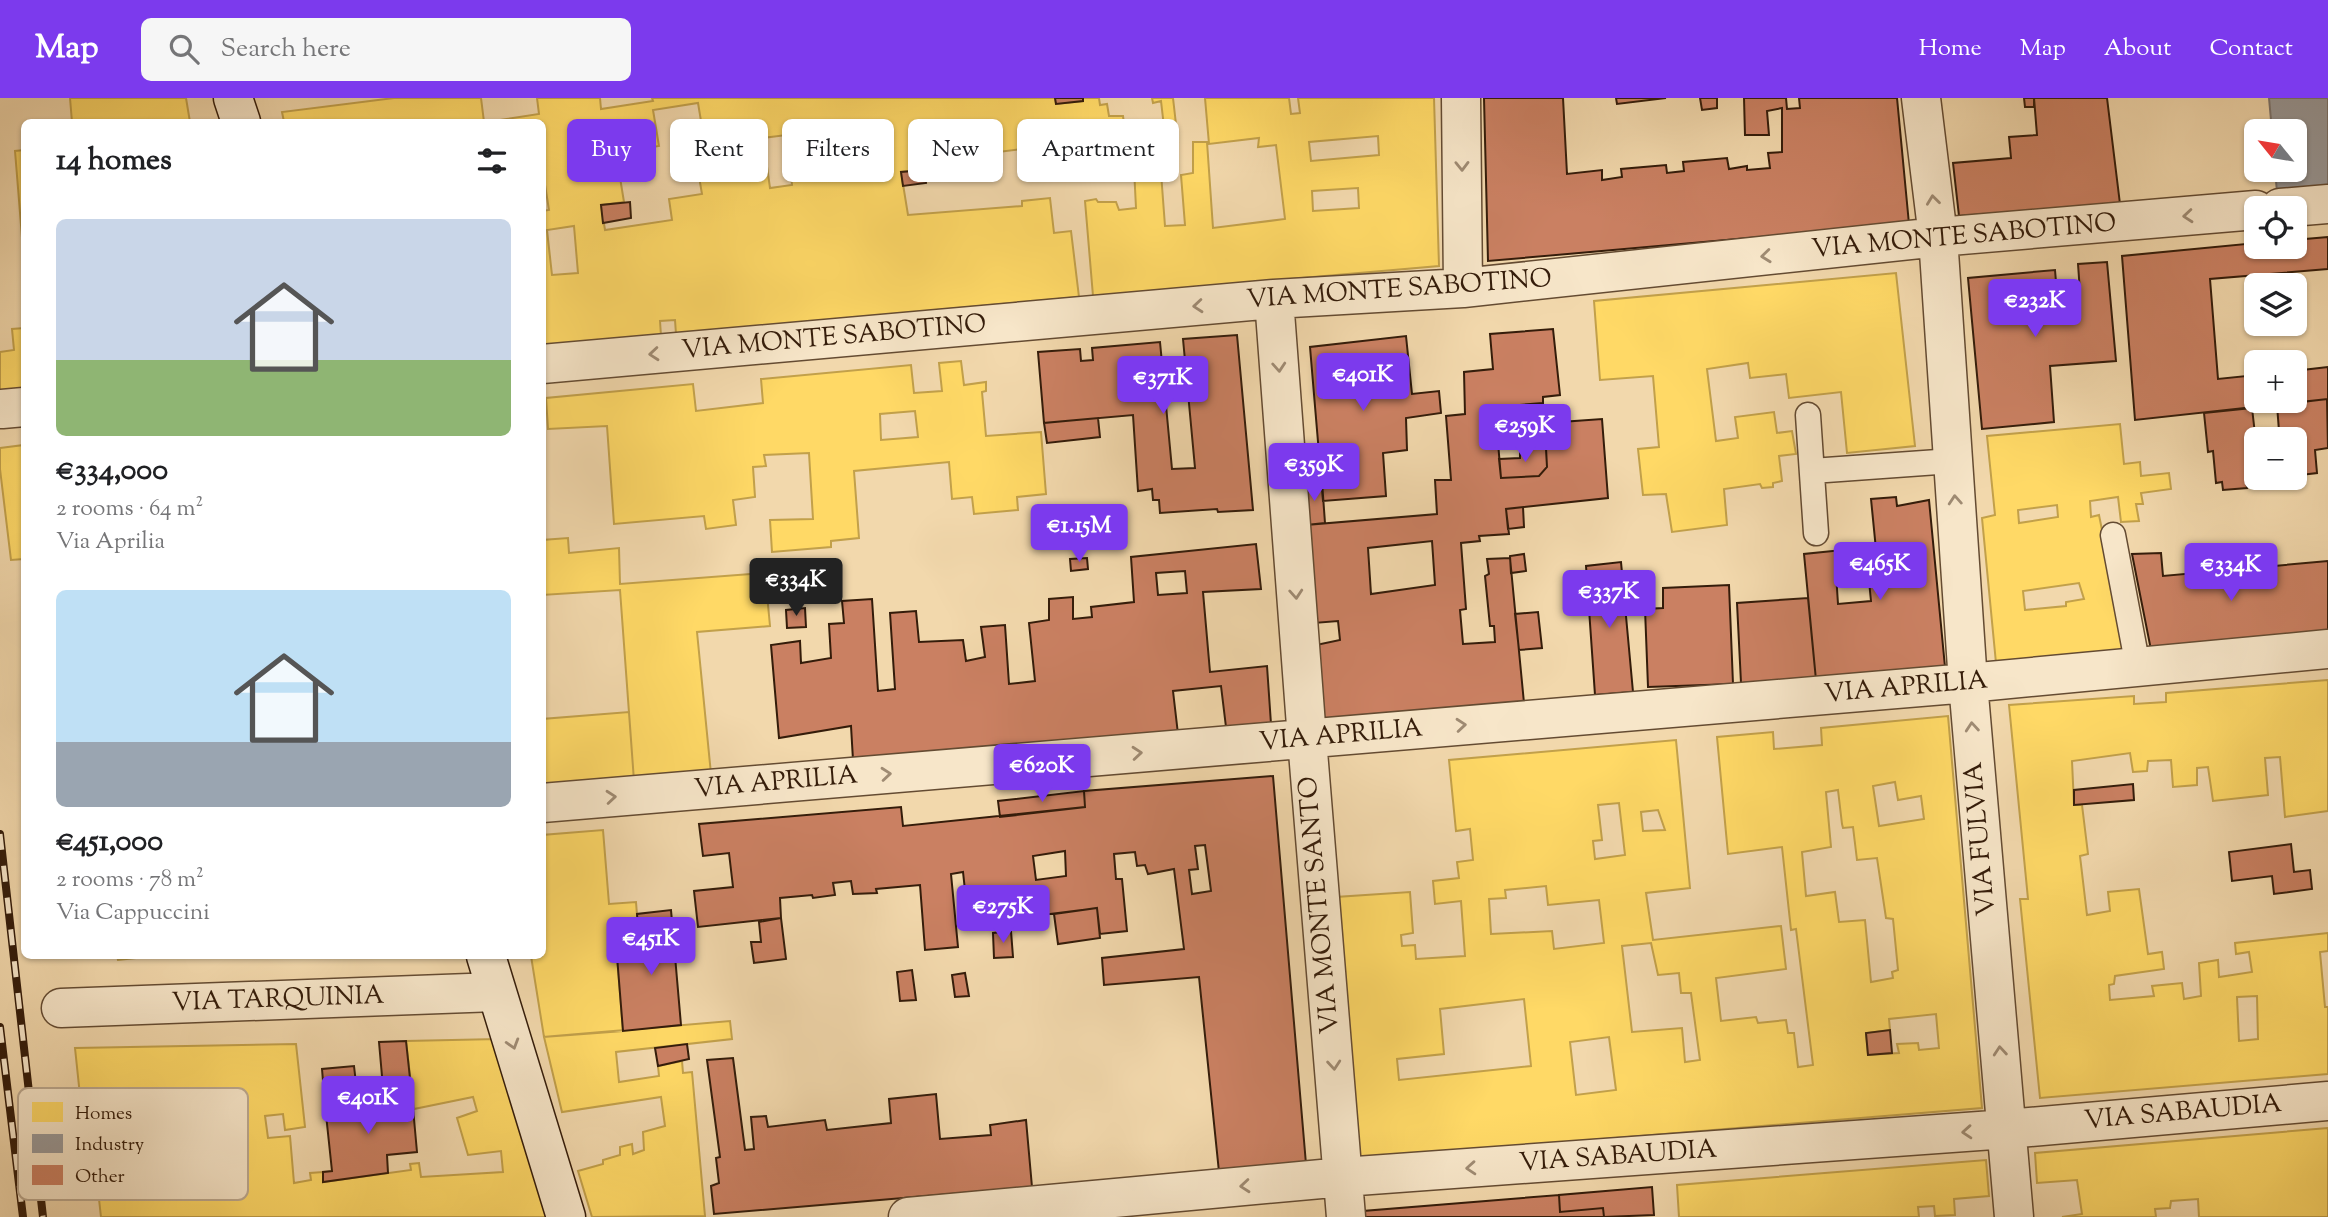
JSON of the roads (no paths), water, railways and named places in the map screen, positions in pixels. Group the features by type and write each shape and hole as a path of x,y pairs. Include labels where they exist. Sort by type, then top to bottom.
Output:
{"street":[{"path":"233,98 240,119"},
{"path":"1461,98 1464,288"},
{"name":"VIA FULVIA","path":"1921,98 1937,237 1968,683 2014,1217"},
{"path":"2307,206 2328,204"},
{"name":"VIA MONTE SABOTINO","path":"546,364 1274,299 1464,288 1937,237 2244,211"},
{"name":"VIA MONTE SANTO","path":"1274,299 1346,1217"},
{"name":"VIA APRILIA","path":"546,803 1968,683 2328,649"},
{"path":"487,959 566,1217"},
{"name":"VIA TARQUINIA","path":"61,1008 496,992"},
{"name":"VIA SABAUDIA","path":"908,1217 1343,1177 2007,1129 2328,1101"}],"lane":[{"path":"1808,415 1816,533"},
{"path":"1812,471 1952,461"},
{"path":"2113,535 2138,667"}],"railway":[{"path":"0,834 29,1088"},
{"path":"0,1027 18,1176"},
{"path":"21,1200 23,1217"},
{"path":"41,1200 43,1217"}]}
